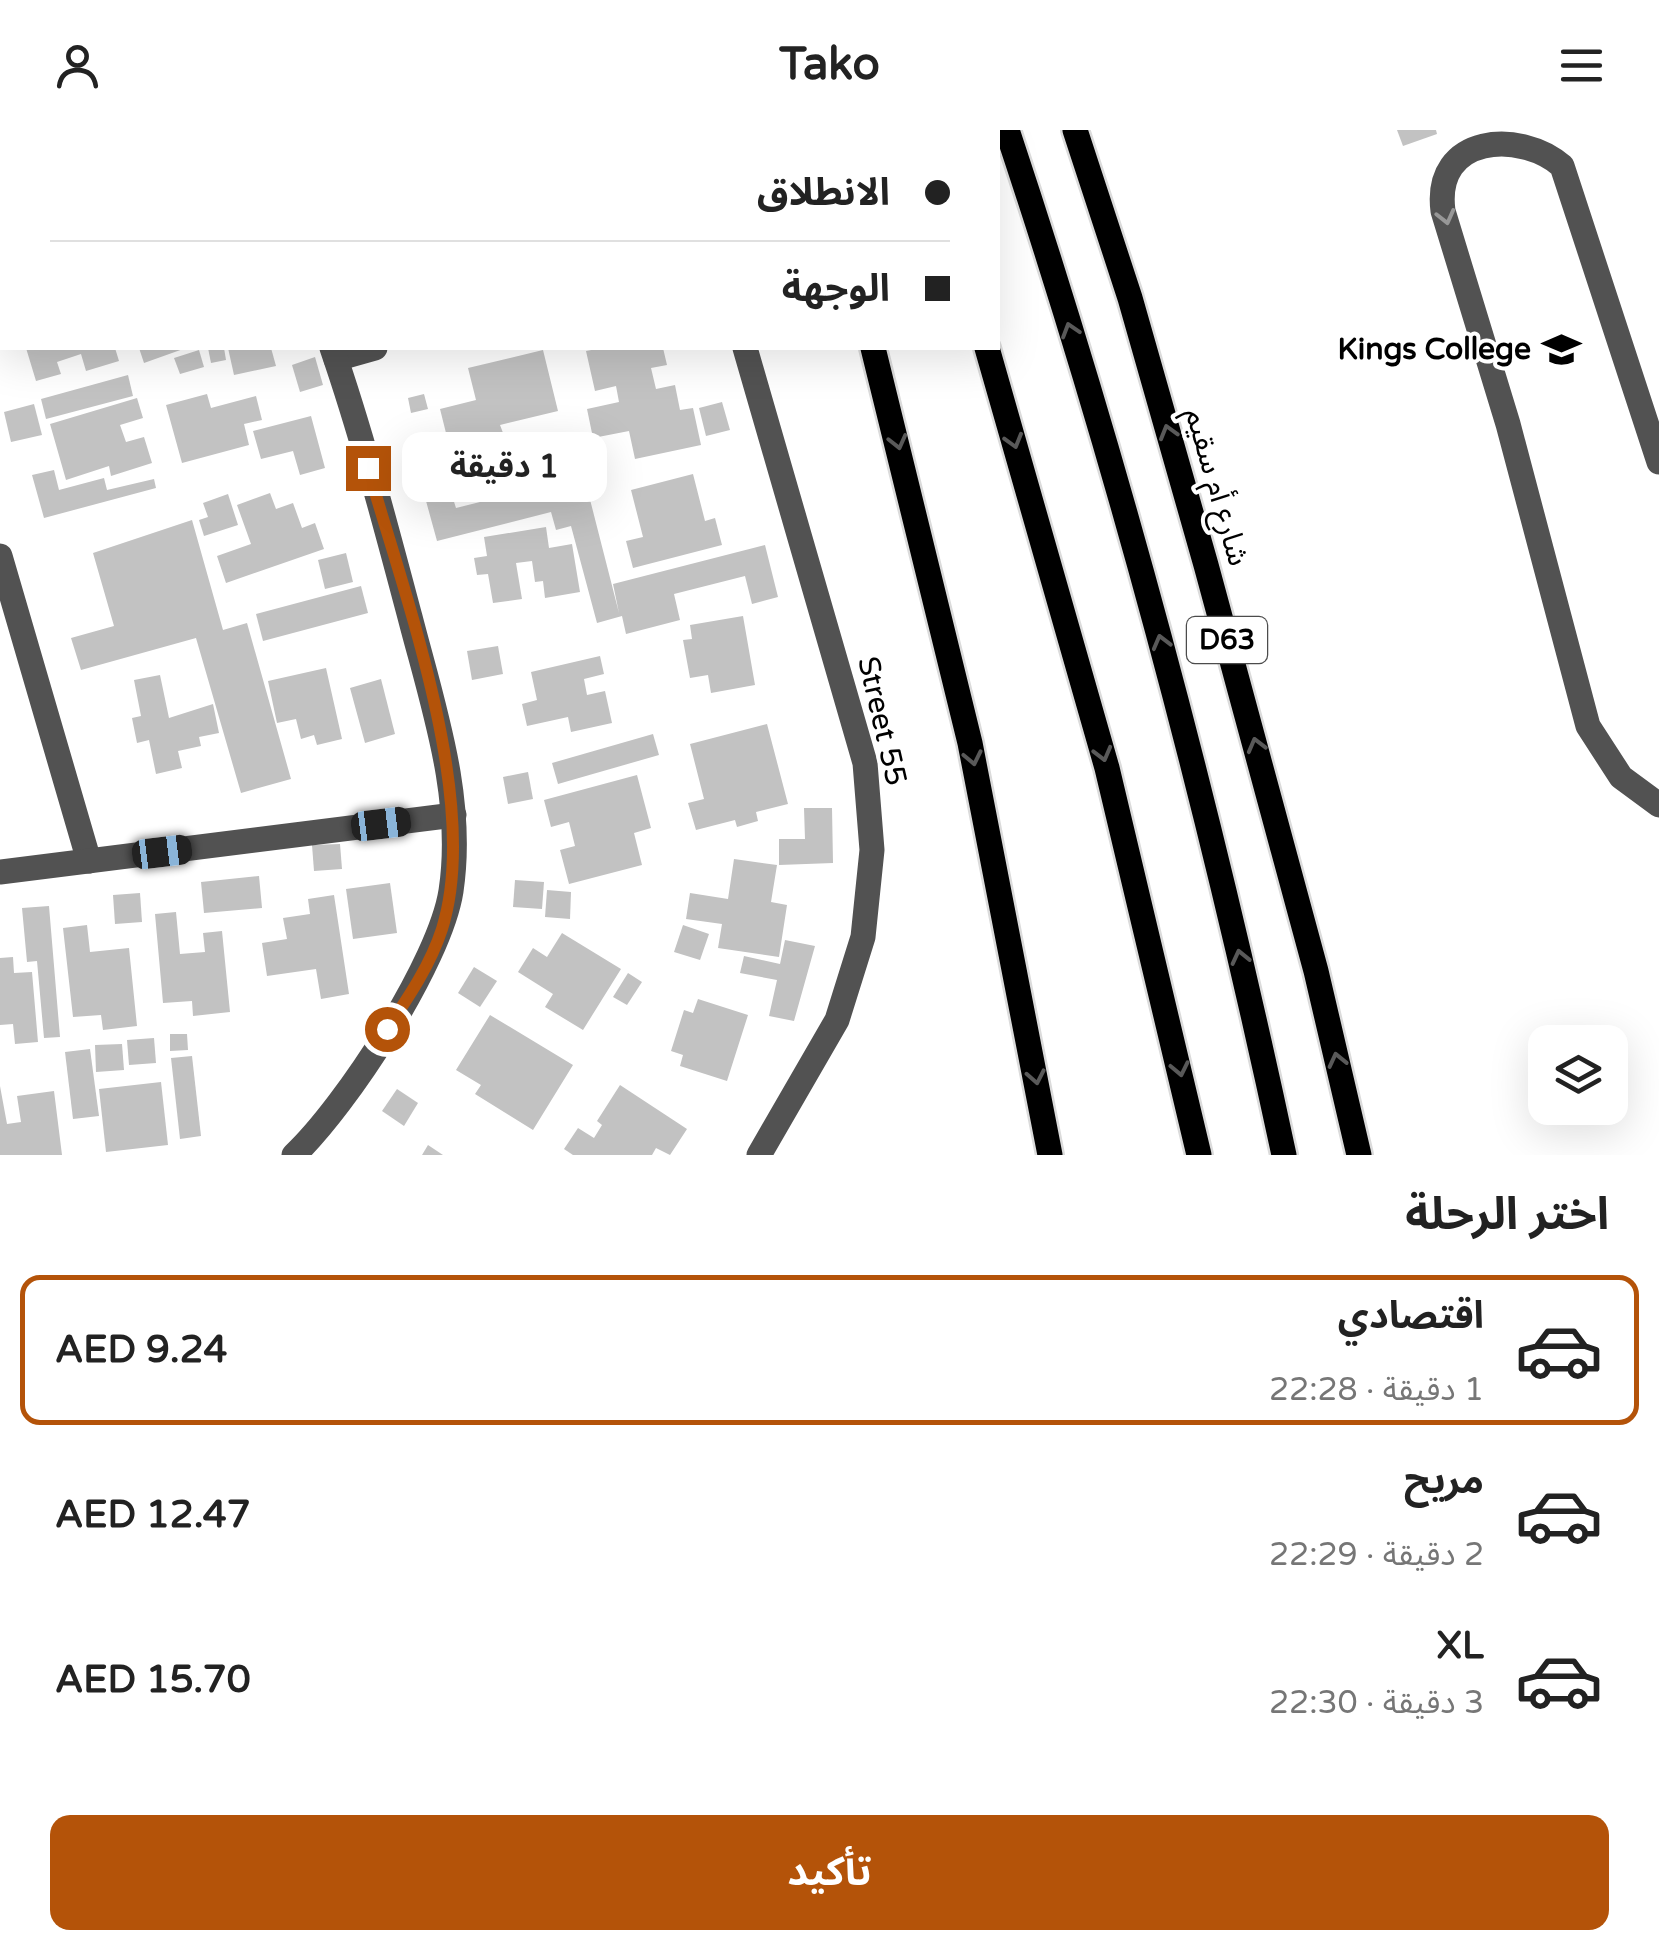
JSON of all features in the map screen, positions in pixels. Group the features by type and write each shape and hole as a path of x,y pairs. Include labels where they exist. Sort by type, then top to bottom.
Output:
{"main road":[{"name":"D63","path":"1007,130 1078,353 1177,700 1284,1155"},
{"name":"شارع أم سقيم","path":"1075,130 1130,298 1206,565 1312,954 1359,1155"},
{"path":"873,350 970,742 1050,1155"},
{"path":"988,350 1107,768 1199,1155"},
{"path":"1044,1119 1063,1155"}],"street":[{"path":"1659,462 1562,166 1545,144 1520,132 1478,133 1447,167 1442,181 1442,211 1508,424 1588,726 1621,777 1659,805"},
{"path":"294,1155 327,1118 427,966 451,892 454,815 443,743 334,354 361,350"},
{"name":"Street 55","path":"746,350 865,764 872,850 863,936 837,1020 759,1155"},
{"path":"0,556 88,861"},
{"path":"0,872 454,815"}],"building":[{"path":"1397,130 1436,130 1437,134 1403,146"},
{"path":"27,350 116,350 119,361 86,371 81,354 57,362 61,374 36,381"},
{"path":"140,350 180,350 144,363"},
{"path":"199,350 204,367 180,374 174,358"},
{"path":"208,350 224,350 226,360 211,363"},
{"path":"228,350 272,350 276,366 234,375"},
{"path":"543,350 558,411 500,425 518,472 485,480 480,458 469,460 464,438 448,441 440,409 476,400 468,368"},
{"path":"663,350 667,365 651,368 656,389 675,385 680,410 693,408 701,445 635,459 629,431 593,438 587,409 619,402 616,386 595,391 586,351"},
{"path":"315,357 323,385 300,392 292,365"},
{"path":"128,375 133,396 46,419 41,399"},
{"path":"207,394 211,408 256,396 262,420 244,424 249,445 182,463 166,405"},
{"path":"424,394 428,409 411,413 408,398"},
{"path":"137,398 143,418 120,425 126,442 144,437 152,463 111,476 109,466 66,480 50,424"},
{"path":"722,402 730,430 706,436 699,408"},
{"path":"34,404 42,435 11,442 4,412"},
{"path":"311,416 325,468 300,475 293,451 261,459 253,431"},
{"path":"54,470 59,490 104,478 107,490 154,479 156,488 44,518 32,475"},
{"path":"693,474 705,521 715,518 722,545 633,568 626,541 643,537 631,490"},
{"path":"584,476 619,613 613,584 765,545 778,597 752,604 745,576 674,594 680,620 626,634 622,616 597,623 571,526 556,530 551,512 437,541 423,490 448,483 456,508"},
{"path":"270,493 276,509 293,503 302,528 315,523 324,549 226,583 217,556 251,544 237,505"},
{"path":"228,494 238,525 204,536 199,520 208,517 203,503"},
{"path":"192,520 223,630 247,623 291,779 241,793 196,638 81,670 71,638 114,626 93,553"},
{"path":"546,527 549,548 572,544 580,592 545,598 543,581 535,582 532,561 516,563 522,599 493,603 488,574 477,575 474,558 487,556 484,537"},
{"path":"346,553 353,582 325,589 318,560"},
{"path":"361,586 368,613 263,641 256,614"},
{"path":"743,616 755,685 711,693 708,675 690,678 683,640 692,639 690,625"},
{"path":"498,646 503,674 472,680 467,651"},
{"path":"600,656 604,674 584,679 587,695 605,691 612,723 571,732 568,717 527,726 522,704 537,700 531,672"},
{"path":"326,668 342,739 317,745 314,735 301,739 296,719 277,723 268,681"},
{"path":"160,675 169,718 213,704 219,733 199,737 201,746 178,751 182,768 156,774 149,740 137,743 132,718 141,716 134,680"},
{"path":"381,679 395,734 365,743 350,688"},
{"path":"767,724 788,804 756,812 758,821 737,827 735,820 696,830 688,803 704,799 690,744"},
{"path":"653,734 659,755 558,784 552,763"},
{"path":"528,772 533,799 508,804 503,777"},
{"path":"637,775 651,828 634,833 642,865 569,884 560,850 575,846 569,822 551,827 544,800"},
{"path":"804,808 832,808 833,863 779,865 779,839 805,839"},
{"path":"340,844 342,869 314,871 312,845"},
{"path":"734,859 777,865 771,902 787,905 779,957 718,948 722,924 686,919 690,893 728,899"},
{"path":"259,876 262,908 204,913 201,882"},
{"path":"515,880 544,882 542,909 513,907"},
{"path":"390,883 397,933 353,939 346,889"},
{"path":"547,890 571,892 570,919 545,917"},
{"path":"140,893 142,922 115,924 113,895"},
{"path":"334,895 349,994 321,999 316,969 267,976 262,943 287,939 283,918 310,914 308,899"},
{"path":"49,906 60,1037 44,1038 37,961 27,962 22,908"},
{"path":"176,912 180,954 205,952 203,933 222,931 230,1012 193,1016 192,1001 163,1003 155,914"},
{"path":"87,925 90,952 129,948 137,1026 103,1030 101,1015 73,1017 63,928"},
{"path":"683,925 709,934 700,960 674,952"},
{"path":"562,933 621,969 583,1030 545,1007 553,994 518,972 533,948 547,957"},
{"path":"785,940 815,946 794,1021 769,1016 777,980 740,973 744,956 780,964"},
{"path":"13,957 14,973 32,972 38,1042 15,1044 13,1024 0,1025 0,958"},
{"path":"474,967 497,981 480,1007 458,993"},
{"path":"628,973 642,982 627,1005 613,997"},
{"path":"698,999 748,1015 727,1081 680,1066 683,1055 671,1051 684,1010 693,1013"},
{"path":"490,1015 573,1065 533,1130 475,1094 481,1085 456,1070"},
{"path":"170,1034 187,1034 188,1050 170,1051"},
{"path":"154,1038 156,1063 129,1065 127,1040"},
{"path":"122,1044 124,1070 96,1072 95,1045"},
{"path":"90,1049 99,1116 73,1119 65,1052"},
{"path":"192,1056 201,1136 180,1139 171,1058"},
{"path":"161,1082 168,1145 106,1152 99,1089"},
{"path":"620,1085 687,1129 670,1155 656,1148 652,1155 573,1155 564,1149 578,1128 594,1138 602,1125 597,1121"},
{"path":"0,1086 7,1124 21,1122 17,1096 54,1091 62,1155 0,1155"},
{"path":"397,1089 418,1103 404,1126 382,1111"},
{"path":"428,1145 443,1155 422,1155"}],"place":[{"name":"Kings College","path":"1561,349"}],"route":[{"path":"368,468 443,743 454,815 451,892 442,930 427,966 387,1029"}]}
